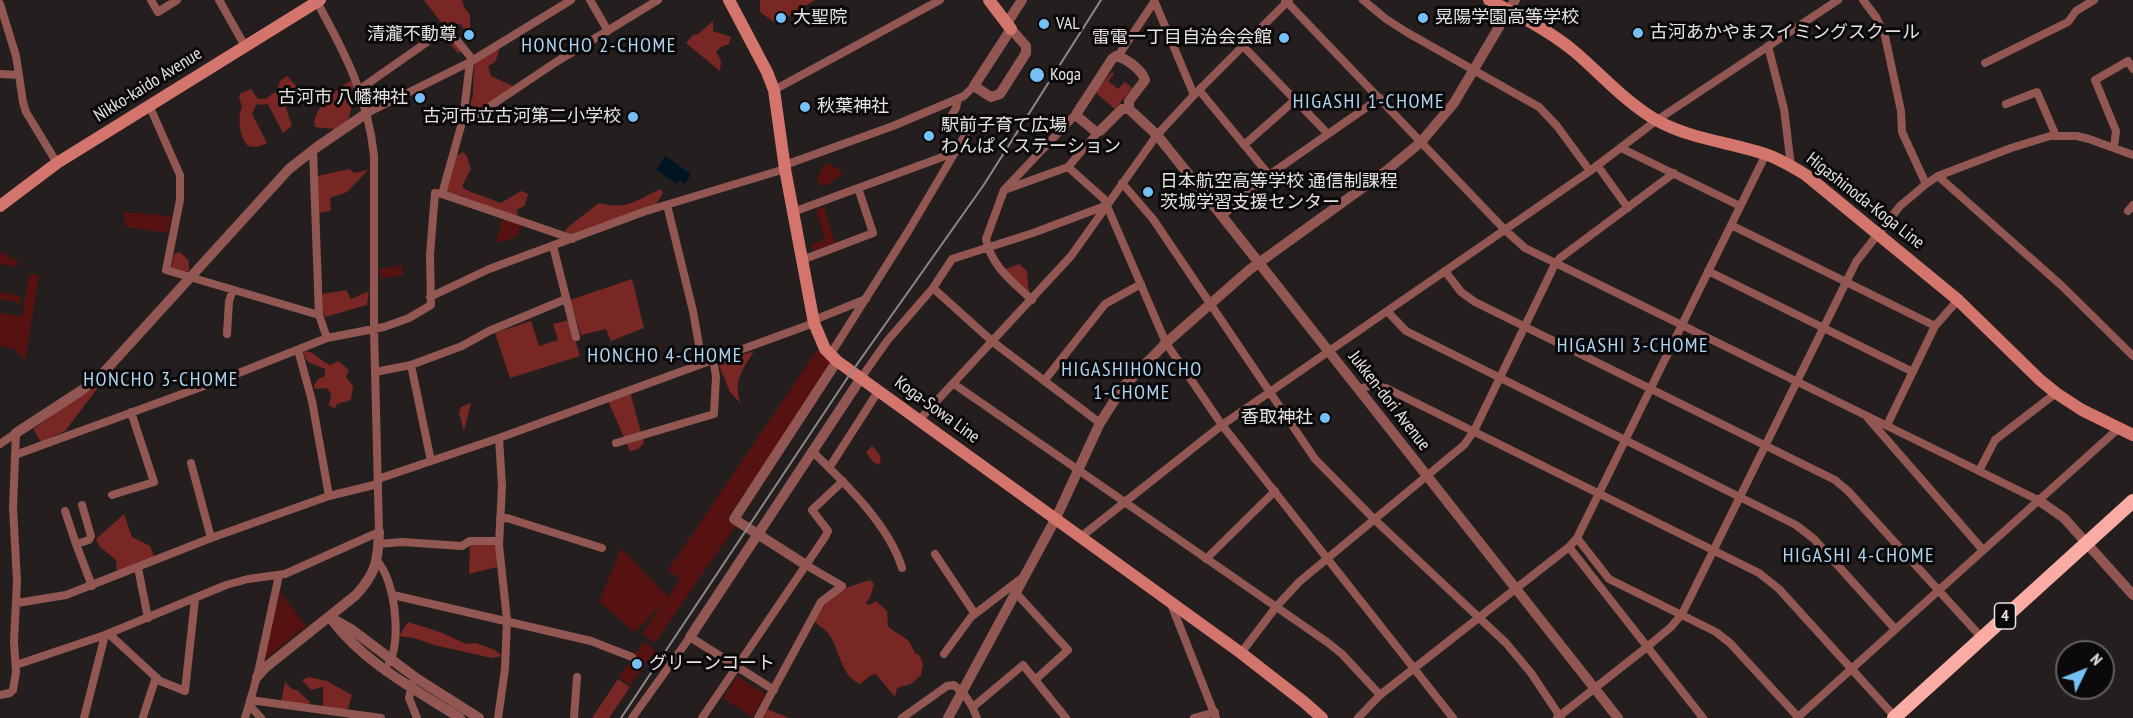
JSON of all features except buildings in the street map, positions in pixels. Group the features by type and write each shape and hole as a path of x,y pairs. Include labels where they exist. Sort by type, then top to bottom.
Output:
{"highway":[{"name":"4","path":"1895,717 2133,501"}],"main road":[{"name":"Koga-Sowa Line","path":"729,0 774,90 785,167 814,321 820,341 834,358 1082,536 1241,654 1322,718"},
{"path":"988,0 1009,26"},
{"name":"Higashinoda-Koga Line","path":"1489,0 1512,5 1561,42 1604,81 1657,120 1681,132 1766,154 1806,175 1958,300 2056,393 2082,410 2133,435"},
{"name":"Nikko-kaido Avenue","path":"0,206 57,163 319,1"}],"street":[{"path":"151,0 158,12 177,0"},
{"path":"219,0 245,46"},
{"path":"0,444 82,390 105,371 276,182 313,150 368,113 472,61 571,0"},
{"path":"590,0 608,31"},
{"path":"463,119 474,117 658,0"},
{"path":"774,90 940,0"},
{"path":"430,297 489,269 668,205 785,167 964,96 974,86 1022,0"},
{"path":"1364,0 1401,28 1539,107 1557,126 1590,171"},
{"path":"1082,536 1222,425 1590,171 1657,120 1838,0"},
{"path":"1863,0 1876,16 1885,36 1901,111 1902,132 1926,184"},
{"path":"1986,63 2068,22 2076,11 2094,0"},
{"path":"257,677 266,667 356,595 374,573 377,561 379,532 374,328 374,156 368,113 360,89 319,1"},
{"path":"1032,300 999,269 988,248 986,239 1004,190 1077,112 1154,1"},
{"path":"1154,1 1196,92 1269,175"},
{"path":"920,419 1071,256 1157,135 1196,92 1287,1 1525,249 2038,500 2056,511 2131,590"},
{"path":"0,4 16,56 26,112 57,163"},
{"path":"948,718 1056,518 1100,423 1123,387 1166,343 1259,262 1393,166 1421,142 1442,118 1474,71 1512,5"},
{"path":"974,86 988,96 997,96 1024,57 1026,46 1009,26"},
{"path":"360,89 447,28 472,61 463,119 442,194"},
{"path":"1243,46 1328,134"},
{"path":"1768,46 1784,109 1791,166"},
{"path":"1004,190 1068,167 1098,132 1122,109 1129,109 1128,104 1144,83 1145,78 1142,73 1118,56"},
{"path":"2114,147 2116,131 2095,80 2128,61 2133,69"},
{"path":"0,74 19,75"},
{"path":"2007,104 2037,92 2056,136"},
{"path":"1222,216 1269,175 1380,98"},
{"path":"758,718 821,602 842,586 734,519 834,358 866,299 967,132 950,118 958,99"},
{"path":"1244,145 1295,100"},
{"path":"149,105 180,175 180,200 166,270 320,315"},
{"name":"Jukken-dori Avenue","path":"1129,109 1157,135 1259,262 1618,718"},
{"path":"1077,112 1078,117 1098,132"},
{"path":"1122,183 1153,219 1315,459 1375,520 1480,617 1518,657 1559,717 1671,627 1682,614 1856,262 1900,206 1938,176 2018,146 2056,136 2083,137 2133,155"},
{"path":"1621,148 1740,206"},
{"path":"313,150 320,315 327,338"},
{"path":"794,212 956,152"},
{"path":"1358,718 1380,695 1569,548 1577,538 1766,154"},
{"path":"1598,165 1628,208"},
{"path":"1068,167 1104,199 1166,343 1222,425 1453,718"},
{"path":"1241,654 1276,607 1299,582 1464,445 1474,431 1555,264 1560,258 1674,173"},
{"path":"1938,176 2047,272 2133,356"},
{"path":"802,260 873,233 858,188"},
{"path":"15,455 327,338 409,318 431,305 431,227 435,193 573,239"},
{"path":"668,205 693,311 702,362"},
{"path":"632,718 759,535 861,378 887,341 933,288 952,259 1107,206"},
{"path":"1731,225 1935,326"},
{"path":"553,246 576,337"},
{"path":"1445,271 1461,291 1475,302 1841,485 1982,638"},
{"path":"1708,271 1913,372"},
{"path":"1044,381 1105,304 1141,284"},
{"path":"933,288 993,342 1100,423"},
{"path":"227,334 229,301 233,290"},
{"path":"375,372 411,365 462,346 489,331 566,299"},
{"path":"17,603 66,595 92,586 211,538 329,496 378,482 499,438 814,321 866,299"},
{"path":"1887,425 1935,326 1958,300"},
{"path":"1388,312 1406,331 1796,525 1895,629"},
{"path":"298,350 312,401 329,496"},
{"path":"616,443 714,414 716,377 713,358"},
{"path":"411,365 431,461"},
{"path":"954,384 1342,654 1380,695"},
{"path":"1359,389 1369,386 1386,388 1759,573 1779,589 1895,717"},
{"path":"829,468 879,390"},
{"path":"1979,471 1995,440 2056,393"},
{"path":"112,495 154,482 131,412"},
{"path":"1865,414 1877,431 1983,550"},
{"path":"1577,538 1609,579 1716,632 1730,644 1797,718 2119,428"},
{"path":"0,695 13,690 16,665 14,641 17,603 13,507 16,433"},
{"path":"498,718 505,669 507,620 499,541 502,486 499,438"},
{"path":"813,452 843,481 888,538 898,554 902,568"},
{"path":"191,463 211,538"},
{"path":"702,718 828,531 812,510 843,481"},
{"path":"1206,559 1275,491"},
{"path":"76,544 89,540 91,536 82,505"},
{"path":"65,511 92,586"},
{"path":"500,519 507,518 602,548"},
{"path":"16,665 107,635 248,579 279,575 379,532"},
{"path":"378,544 402,542 462,546 470,541 499,541"},
{"path":"1569,548 1703,718"},
{"path":"936,554 975,614"},
{"path":"377,561 383,567 393,595 395,650 388,665"},
{"path":"138,568 148,618"},
{"path":"245,718 257,677 279,575"},
{"path":"944,654 965,623 1025,576"},
{"path":"1016,593 1068,650 1035,680"},
{"path":"393,595 591,641 632,657"},
{"path":"107,635 156,677 185,691 195,599"},
{"path":"1170,601 1215,715 1194,718"},
{"path":"330,617 350,641 413,682 460,718"},
{"path":"84,718 107,635"},
{"path":"690,637 774,690"},
{"path":"973,707 1023,665 1066,718"},
{"path":"143,717 156,677"},
{"path":"574,718 577,677"},
{"path":"413,682 409,698 417,718"},
{"path":"413,682 479,718"},
{"path":"902,718 947,686 954,684 973,707 977,718"},
{"path":"250,702 317,714 380,718"},
{"path":"250,702 261,718"}],"shaded area":[{"path":"424,0 462,0 470,15 470,28 463,28 461,24 454,22 451,24 461,39 462,51 458,53 445,38 438,40 446,24 443,25"},
{"path":"760,0 815,0 779,22 774,22 760,12"},
{"path":"713,21 713,31 731,37 729,44 716,52 721,61 720,71 686,43"},
{"path":"498,48 495,62 488,66 491,76 513,86 503,94 487,114 475,120 470,107 473,97 475,54 485,49"},
{"path":"1112,72 1114,74 1108,81 1118,89 1125,82 1132,88 1115,109 1095,92"},
{"path":"287,76 297,87 298,96 287,103 286,108 292,126 283,133 268,104 258,105 257,103 252,114 267,143 257,147 248,146 240,127 242,107 240,94 251,89 258,99 265,99 277,91 280,81"},
{"path":"351,81 358,96 352,106 348,122 335,129 315,127 317,114 321,107 332,94"},
{"path":"463,152 467,156 471,169 462,186 466,190 501,203 521,191 528,194 525,205 517,210 518,217 463,199 463,196 458,195 450,200 440,187 451,159"},
{"path":"826,162 843,174 827,185 820,185 817,179"},
{"path":"349,169 354,173 368,170 347,192 330,198 331,211 318,213 318,176"},
{"path":"661,189 663,193 656,204 571,235 565,232 568,227 599,203 625,205"},
{"path":"824,207 835,244 813,251 811,244 825,240 816,210"},
{"path":"123,212 171,216 168,233 126,227"},
{"path":"503,218 521,224 517,237 496,243"},
{"path":"0,252 18,261 17,267 0,264"},
{"path":"180,252 189,261 189,270 186,273 171,268 174,254"},
{"path":"1019,264 1027,271 1029,293 1003,270"},
{"path":"402,265 404,275 381,279 379,269"},
{"path":"29,274 39,275 25,361 14,349 0,346 0,313 22,316"},
{"path":"632,279 644,328 611,341 606,329 581,335 570,300"},
{"path":"346,290 351,299 369,291 367,305 325,317 322,294"},
{"path":"0,292 21,296 20,303 0,299"},
{"path":"569,320 580,356 510,378 495,333 531,321 539,346 558,340 553,324"},
{"path":"817,350 832,363 727,519 736,525 655,643 642,634 663,603 635,632 599,602 621,548 668,597 680,579 668,570"},
{"path":"305,351 330,365 338,361 349,370 346,377 353,386 351,400 337,404 335,409 329,405 331,394 327,388 315,389 314,385 318,379 325,376 325,369 308,362 303,354"},
{"path":"754,351 738,382 741,404 730,392 718,363"},
{"path":"106,377 65,431 41,442 33,429"},
{"path":"630,392 644,443 638,449 630,451 608,401"},
{"path":"471,403 464,431 459,413 461,407"},
{"path":"872,446 880,457 879,465 873,462 866,452"},
{"path":"124,514 132,537 150,546 154,556 143,569 129,573 117,571 116,560 100,547 96,539"},
{"path":"496,544 497,567 469,574 470,545"},
{"path":"870,580 874,584 866,603 869,605 876,601 887,611 888,626 909,641 923,664 921,675 911,684 897,688 895,697 876,674 871,675 860,684 853,680 844,667 831,637 815,622 830,598 843,589"},
{"path":"280,592 306,626 264,660"},
{"path":"408,622 440,632 466,644 476,643 495,650 502,656 492,658 399,636"},
{"name":"グリーンコート","path":"644,642 656,651 630,685 619,677"},
{"path":"737,676 766,695 752,717 723,698"},
{"path":"309,677 327,681 352,695 348,709 323,713 323,687 311,690 302,680"},
{"path":"618,679 630,687 609,718 592,718"},
{"path":"285,682 311,703 305,705 281,702"},
{"path":"767,709 789,718 755,718"}],"water":[{"path":"665,156 691,174 685,184 679,180 677,184 656,170"}],"railway":[{"path":"621,718 848,377 983,186 1101,0"}],"place":[{"name":"大聖院","path":"781,18"},
{"name":"晃陽学園高等学校","path":"1423,18"},
{"name":"VAL","path":"1044,24"},
{"name":"古河あかやまスイミングスクール","path":"1638,33"},
{"name":"清瀧不動尊","path":"469,35"},
{"name":"雷電一丁目自治会会館","path":"1284,38"},
{"name":"Koga","path":"1037,75"},
{"name":"古河市 八幡神社","path":"420,98"},
{"name":"秋葉神社","path":"805,107"},
{"name":"古河市立古河第二小学校","path":"633,117"},
{"name":"駅前子育て広場 わんぱくステーション","path":"929,136"},
{"name":"日本航空高等学校 通信制課程 茨城学習支援センター","path":"1148,192"},
{"name":"香取神社","path":"1325,418"},
{"name":"グリーンコート","path":"637,664"}],"district":[{"name":"HONCHO 2-CHOME","path":"599,46"},
{"name":"HIGASHI 1-CHOME","path":"1369,102"},
{"name":"HIGASHI 3-CHOME","path":"1633,346"},
{"name":"HONCHO 4-CHOME","path":"665,356"},
{"name":"HONCHO 3-CHOME","path":"161,380"},
{"name":"HIGASHIHONCHO 1-CHOME","path":"1132,382"},
{"name":"HIGASHI 4-CHOME","path":"1859,556"}]}
